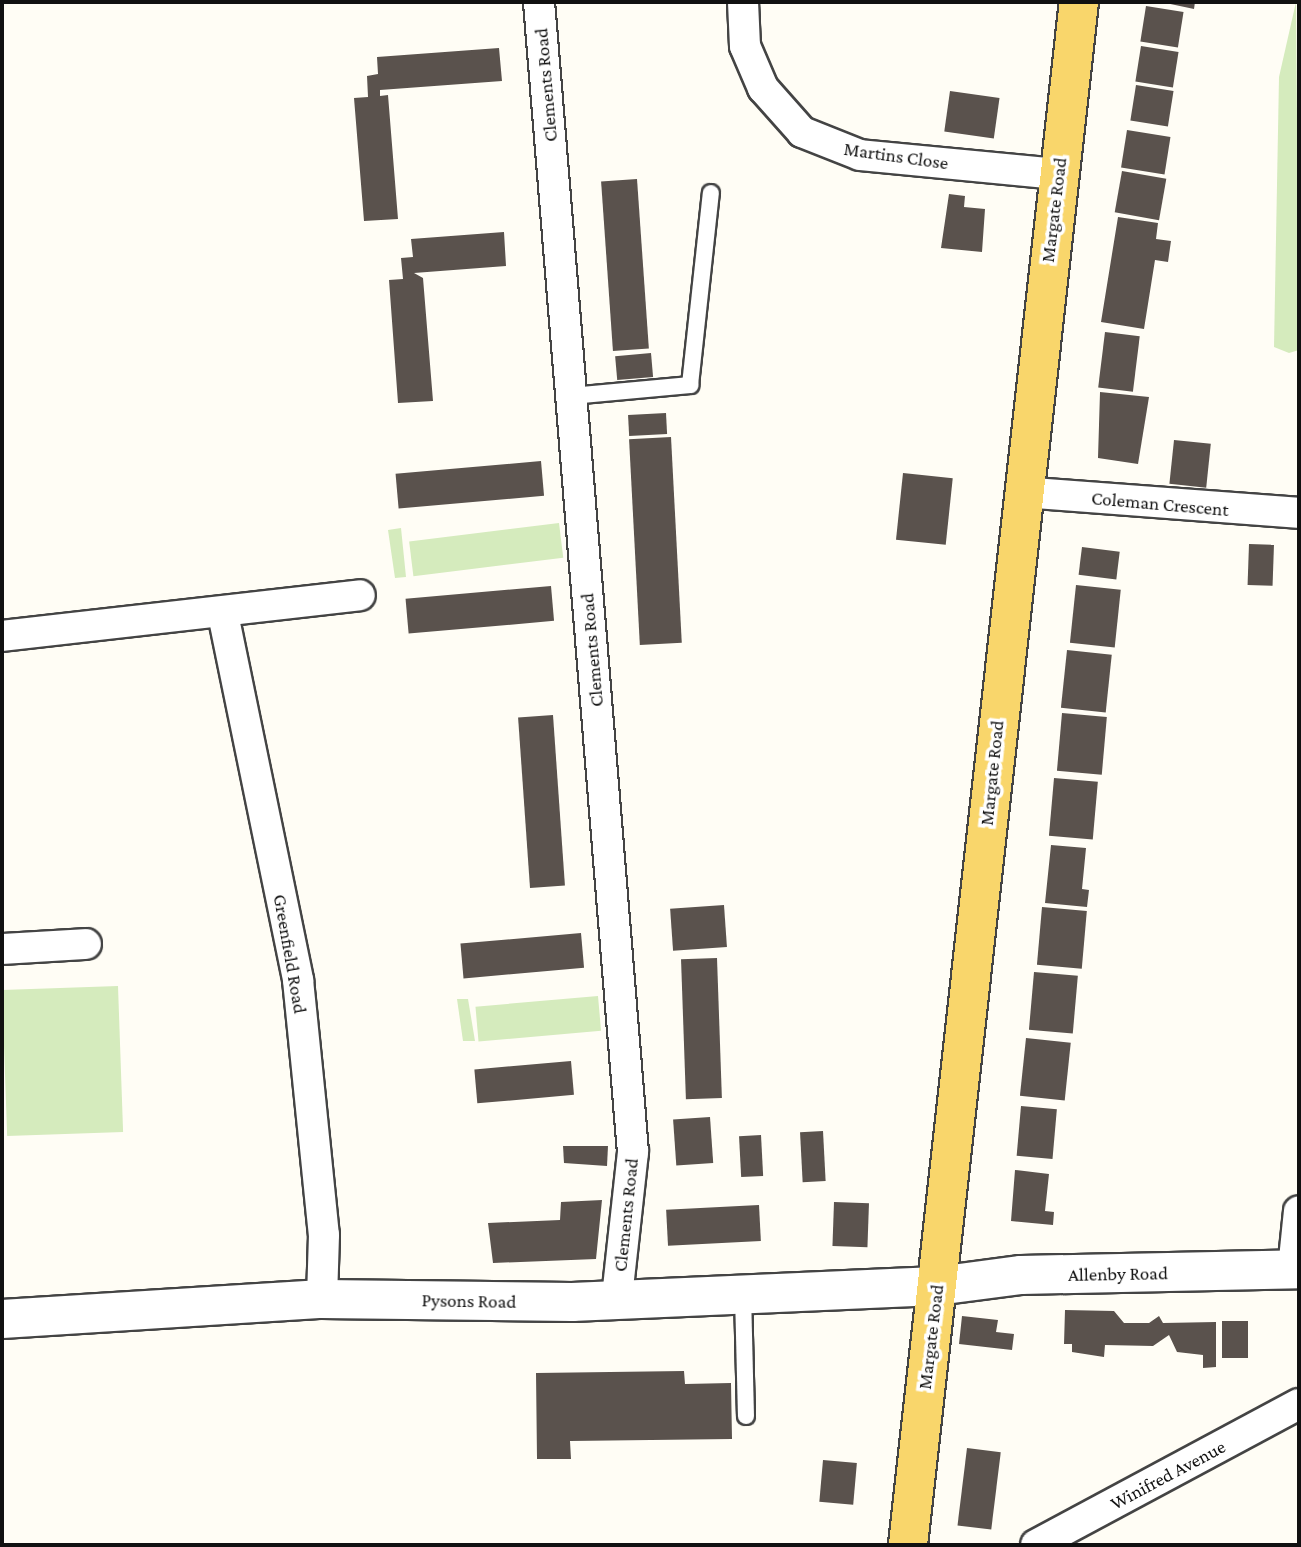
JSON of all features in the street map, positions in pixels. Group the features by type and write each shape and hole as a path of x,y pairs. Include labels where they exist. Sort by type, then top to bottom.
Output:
{"main road":[{"name":"Margate Road","path":"908,1545 1021,492 1079,2"}],"street":[{"name":"Clements Road","path":"539,2 633,1152 617,1298"},
{"name":"Martins Close","path":"743,2 746,46 763,88 802,132 860,155 1058,174"},
{"name":"Coleman Crescent","path":"1021,492 1299,513"},
{"path":"2,636 223,614 360,596"},
{"name":"Greenfield Road","path":"223,614 298,980 324,1235 322,1299"},
{"path":"2,949 86,944"},
{"path":"1296,1269 1299,1210"},
{"name":"Allenby Road","path":"937,1286 1021,1275 1296,1269"},
{"name":"Pysons Road","path":"2,1319 322,1299 617,1298 937,1286"},
{"name":"Winifred Avenue","path":"1036,1545 1299,1404"}],"lane":[{"path":"571,396 690,385 711,193"},
{"path":"743,1294 746,1416"}],"green space":[{"path":"1296,2 1299,350 1289,353 1274,347 1279,77"},
{"path":"559,523 563,558 413,576 409,541"},
{"path":"401,528 406,577 395,578 388,530"},
{"path":"118,986 123,1132 7,1136 2,990"},
{"path":"598,996 601,1031 479,1042 475,1007"},
{"path":"457,999 468,999 475,1041 463,1041"}],"building":[{"path":"1161,2 1195,2 1194,9"},
{"path":"1146,6 1184,12 1178,48 1140,42"},
{"path":"1141,46 1179,52 1173,88 1135,82"},
{"path":"499,48 502,81 380,90 380,96 388,95 398,219 364,221 354,98 368,97 367,76 378,74 377,57"},
{"path":"1136,85 1174,91 1168,127 1130,121"},
{"path":"950,91 1000,98 994,139 944,132"},
{"path":"1127,130 1170,137 1165,174 1121,168"},
{"path":"1122,171 1166,179 1159,220 1115,212"},
{"path":"637,179 649,349 613,351 601,182"},
{"path":"949,194 965,196 964,207 985,209 982,252 941,248"},
{"path":"1118,217 1158,223 1156,239 1171,241 1168,262 1155,260 1144,329 1101,322"},
{"path":"504,232 506,266 414,273 423,278 433,401 398,403 389,280 403,279 401,258 413,257 411,239"},
{"path":"1105,332 1140,336 1133,392 1098,388"},
{"path":"651,353 653,377 617,380 615,356"},
{"path":"1100,392 1149,397 1138,464 1098,458"},
{"path":"666,413 667,434 629,436 628,415"},
{"path":"671,437 682,643 640,645 629,439"},
{"path":"1174,440 1211,444 1206,488 1169,484"},
{"path":"541,461 544,496 399,509 396,474"},
{"path":"903,473 953,478 946,545 896,540"},
{"path":"1249,544 1274,545 1273,586 1248,585"},
{"path":"1082,547 1120,552 1116,579 1079,575"},
{"path":"1076,585 1121,590 1115,647 1070,643"},
{"path":"551,586 554,621 409,634 406,599"},
{"path":"1067,650 1112,655 1106,712 1061,708"},
{"path":"1062,713 1107,717 1102,775 1057,771"},
{"path":"553,715 565,886 530,888 518,717"},
{"path":"1054,778 1098,782 1093,840 1049,836"},
{"path":"1051,845 1086,848 1082,889 1089,890 1087,907 1045,903"},
{"path":"724,905 727,947 673,951 670,909"},
{"path":"1042,907 1087,911 1082,969 1037,965"},
{"path":"581,933 584,968 464,978 460,944"},
{"path":"717,958 722,1098 686,1099 681,959"},
{"path":"1034,972 1078,976 1073,1034 1029,1030"},
{"path":"1026,1038 1071,1043 1065,1100 1020,1096"},
{"path":"571,1061 574,1095 477,1103 474,1069"},
{"path":"1021,1106 1057,1109 1053,1159 1017,1156"},
{"path":"710,1117 713,1163 676,1165 673,1120"},
{"path":"823,1131 826,1181 803,1182 800,1132"},
{"path":"761,1135 763,1176 741,1177 739,1136"},
{"path":"563,1146 608,1146 607,1166 564,1163"},
{"path":"1015,1170 1049,1174 1045,1211 1054,1212 1053,1225 1011,1221"},
{"path":"602,1200 596,1259 493,1263 488,1223 560,1220 561,1202"},
{"path":"834,1202 869,1203 867,1247 832,1246"},
{"path":"759,1205 761,1241 668,1246 666,1210"},
{"path":"1065,1310 1114,1311 1124,1323 1149,1323 1159,1316 1163,1323 1216,1322 1216,1367 1203,1368 1203,1355 1177,1352 1169,1335 1153,1346 1105,1345 1104,1357 1072,1352 1072,1344 1064,1344"},
{"path":"962,1316 998,1320 996,1332 1014,1334 1012,1350 959,1344"},
{"path":"1222,1321 1248,1321 1248,1358 1222,1358"},
{"path":"684,1371 685,1384 731,1383 732,1439 570,1441 571,1459 537,1459 536,1373"},
{"path":"967,1448 1001,1452 991,1530 957,1525"},
{"path":"823,1460 857,1463 853,1505 819,1502"}]}
